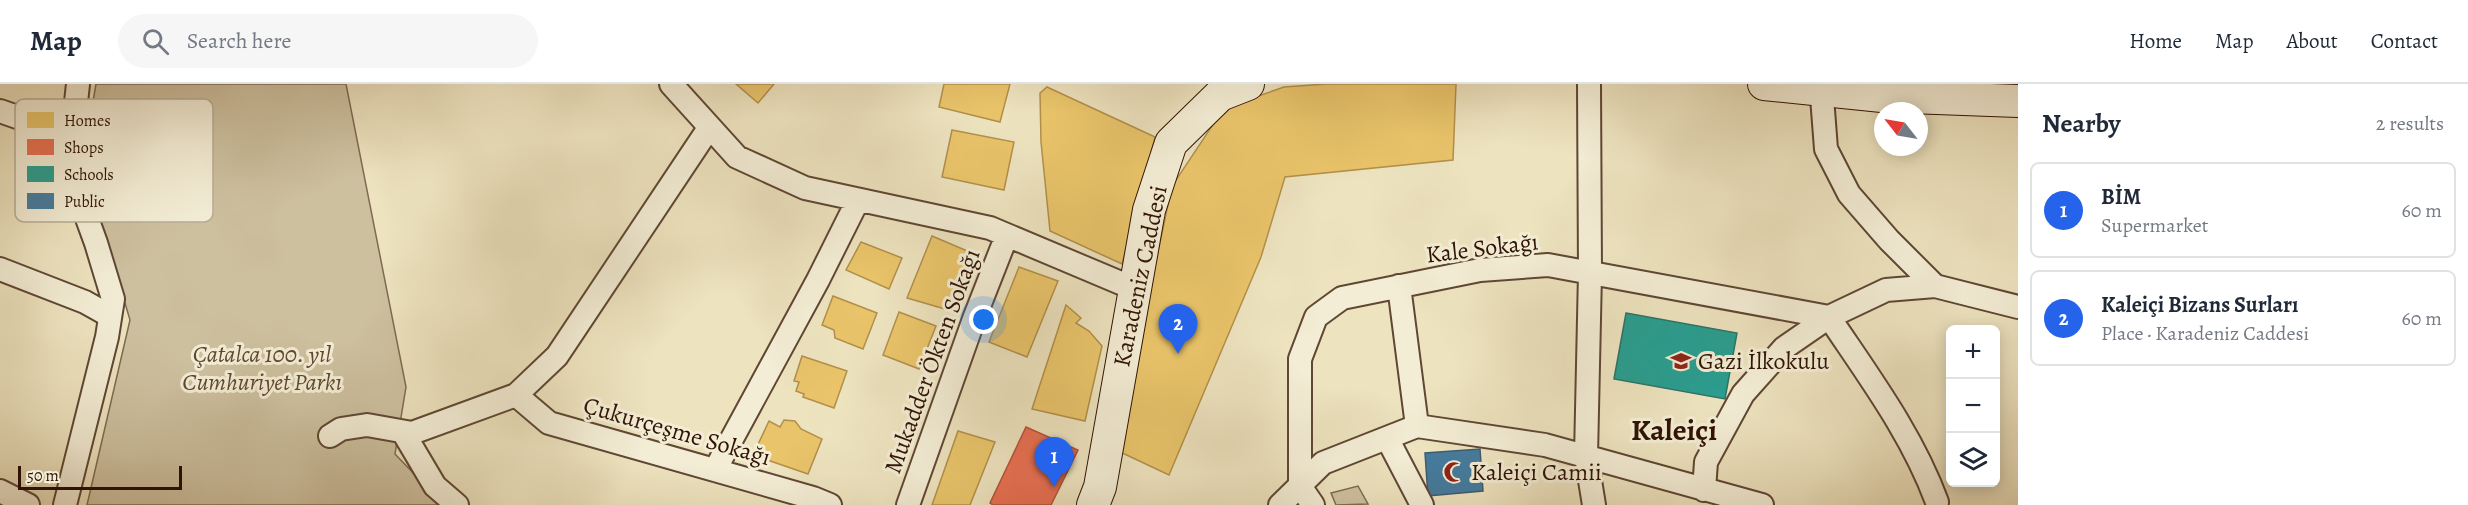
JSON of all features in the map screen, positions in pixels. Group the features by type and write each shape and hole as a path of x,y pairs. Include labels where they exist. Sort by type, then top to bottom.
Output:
{"street":[{"path":"76,99 78,84"},
{"path":"671,84 737,157 805,188 990,228 1135,289"},
{"name":"Karadeniz Caddesi","path":"1093,505 1100,487 1149,210 1172,143 1220,95 1248,84"},
{"path":"1589,84 1590,273 1586,456 1594,505"},
{"path":"1764,84 1820,87 1882,96 2018,101"},
{"path":"1820,87 1826,148 1850,194 1889,240 1935,286"},
{"path":"0,111 15,116"},
{"path":"330,436 341,429 367,425 403,432 424,429 516,395 557,356 709,128"},
{"path":"715,470 818,280 858,200"},
{"path":"65,505 111,316 113,299 88,222"},
{"name":"Mukadder Ökten Sokağı","path":"908,505 974,319 1007,235"},
{"name":"Kale Sokağı","path":"1300,486 1300,359 1316,317 1342,298 1480,270 1548,266 1829,317"},
{"path":"0,269 85,302 111,316"},
{"path":"1399,286 1418,426"},
{"path":"1700,493 1706,462 1743,394 1784,348 1829,317 1886,290 1935,286 2018,307"},
{"path":"1829,317 1902,425 1941,504"},
{"name":"Çukurçeşme Sokağı","path":"516,395 549,423 813,498 830,505"},
{"path":"1280,505 1323,463 1418,426 1545,445 1700,493 1762,505"},
{"path":"403,432 435,486 457,505"},
{"path":"1387,438 1422,505"},
{"path":"1300,486 1313,505"},
{"path":"0,491 28,505"}],"green space":[{"name":"Çatalca 100. yıl Cumhuriyet Parkı","path":"96,84 346,84 406,387 395,454 444,505 87,505 130,320 101,222 213,222 213,99 93,99"},
{"path":"1358,486 1368,504 1336,505 1331,493"}],"building: Homes":[{"path":"736,84 774,84 758,103"},
{"path":"944,84 1010,84 1000,122 939,107"},
{"path":"1326,84 1456,84 1453,160 1285,177 1261,257 1169,475 1116,450 1172,186 1224,108 1284,87"},
{"path":"1047,87 1155,137 1122,264 1050,231 1041,142 1040,93"},
{"path":"952,130 1014,142 1004,190 942,177"},
{"path":"932,236 972,253 952,311 907,298"},
{"path":"861,242 902,258 889,289 846,270"},
{"path":"1019,267 1058,281 1027,357 989,342"},
{"path":"833,296 877,313 863,349 835,338 834,330 822,325"},
{"path":"1066,305 1081,318 1076,323 1089,331 1102,346 1085,421 1032,409"},
{"path":"899,312 936,326 919,369 883,355"},
{"path":"802,356 847,371 834,408 803,397 804,394 796,391 799,382 794,381"},
{"path":"784,420 795,421 801,429 822,439 808,474 753,455 769,421 780,427"},
{"path":"958,431 995,442 970,505 932,505"}],"building: Shops":[{"path":"1026,427 1078,450 1051,505 993,505 990,503"}],"building: Schools":[{"path":"1626,313 1737,333 1725,399 1614,379"}],"building: Public":[{"name":"Kaleiçi Camii","path":"1480,449 1483,491 1428,496 1425,453"}],"place":[{"name":"Kaleiçi Bizans Surları","path":"1178,354"},
{"name":"Gazi İlkokulu","path":"1681,361"},
{"name":"Kaleiçi Camii","path":"1454,472"},
{"name":"BİM","path":"1054,487"}],"district":[{"name":"Kaleiçi","path":"1674,430"}]}
